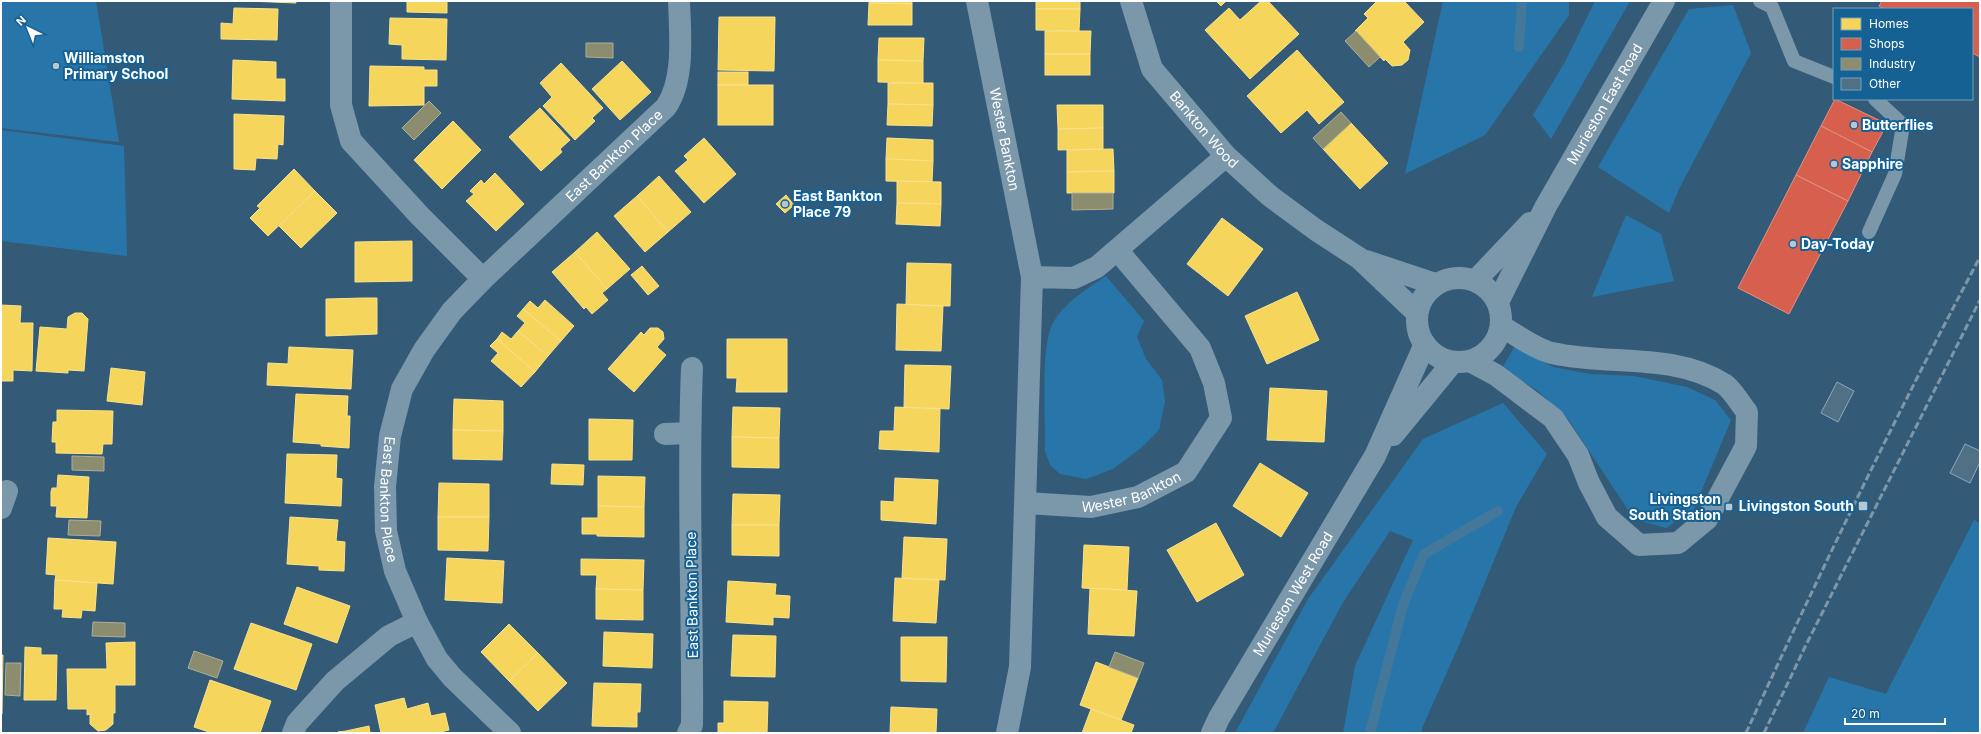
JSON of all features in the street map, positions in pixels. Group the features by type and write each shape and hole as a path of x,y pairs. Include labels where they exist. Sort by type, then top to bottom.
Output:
{"street":[{"path":"341,1 340,104 351,141 420,216 483,279"},
{"name":"East Bankton Place","path":"510,733 452,677 437,659 417,622 395,571 386,531 385,487 390,436 402,389 424,350 452,311 483,279 666,107 673,98 677,86 680,36 679,1"},
{"name":"Wester Bankton","path":"977,1 1032,277 1020,666 1007,733"},
{"name":"Bankton Wood","path":"1131,1 1152,69 1226,156 1270,196 1316,230 1359,258"},
{"name":"Murieston East Road","path":"1498,302 1546,206 1664,1"},
{"path":"1032,277 1074,278 1097,268 1226,156"},
{"name":"Murieston East Road","path":"1476,280 1546,206"},
{"name":"Wester Bankton","path":"1026,503 1091,507 1138,497 1186,472 1221,418 1214,383 1200,348 1118,251"},
{"path":"1359,258 1435,284"},
{"path":"1359,258 1417,314"},
{"path":"1462,361 1481,356 1491,348 1497,338 1501,326 1501,314 1498,302 1489,289 1476,280 1462,277 1448,278 1435,284 1423,297 1417,314 1418,330 1425,344 1433,353 1442,359 1462,361 1496,375 1553,418 1578,455 1589,482 1607,517 1639,545 1678,544 1707,519 1746,446 1747,412 1725,385 1688,368 1630,359 1586,359 1550,352 1501,326"},
{"name":"Murieston West Road","path":"1212,733 1219,718 1375,456 1425,344"},
{"name":"Murieston West Road","path":"1375,456 1462,361"},
{"name":"East Bankton Place","path":"688,733 692,725 693,623 690,433 692,368"},
{"path":"665,434 690,433"},
{"path":"293,733 297,724 335,681 389,636 417,622"}],"lane":[{"path":"1760,1 1772,7 1794,61 1833,77"},
{"path":"1869,232 1895,174 1903,125 1876,100"}],"shaded area":[{"name":"Williamston Primary School","path":"1,1 96,1 119,142 1,128"},
{"path":"1443,1 1569,1 1569,15 1485,135 1405,174"},
{"path":"1595,1 1630,1 1551,139 1533,115 1565,62"},
{"path":"1733,5 1751,53 1680,187 1669,213 1598,167 1689,9"},
{"path":"1,130 124,146 127,256 1,241"},
{"path":"1626,215 1661,234 1674,281 1592,297"},
{"path":"1106,276 1144,321 1137,337 1146,359 1162,380 1165,401 1159,430 1141,448 1113,469 1086,479 1060,474 1050,465 1045,451 1044,385 1046,349 1049,334 1058,315 1077,296"},
{"path":"1515,346 1553,367 1590,374 1634,376 1687,387 1715,400 1731,420 1694,509 1666,528 1634,519 1568,419 1538,391 1502,368"},
{"path":"1503,403 1547,454 1516,507 1459,645 1422,728 1422,733 1343,733 1355,666 1413,540 1390,531 1342,604 1273,733 1235,733 1308,599 1423,439"},
{"path":"1974,520 1980,523 1980,733 1803,733 1829,677 1886,694"}],"building: Homes":[{"path":"247,1 296,1 296,3"},
{"path":"407,1 447,1 447,13 407,12"},
{"path":"869,1 912,1 912,4 869,3"},
{"path":"1036,1 1080,1 1080,9 1036,9"},
{"path":"1216,1 1226,1 1221,6"},
{"path":"1261,1 1268,1 1299,34 1250,79 1205,30 1229,8 1240,20"},
{"path":"1377,1 1404,1 1424,22 1403,42 1410,50 1408,60 1402,65 1392,66 1385,59 1384,61 1355,31 1368,18 1364,14"},
{"path":"869,3 912,4 912,25 868,25"},
{"path":"234,8 278,9 277,40 221,39 221,23 233,24"},
{"path":"1036,9 1080,9 1079,31 1036,30"},
{"path":"719,17 775,17 774,71 718,70"},
{"path":"390,18 447,19 446,60 402,59 402,45 389,44"},
{"path":"1045,31 1091,31 1090,54 1045,54"},
{"path":"879,38 924,38 923,61 878,60"},
{"path":"1297,50 1344,102 1319,124 1307,110 1281,133 1247,96"},
{"path":"1045,54 1090,54 1090,75 1045,75"},
{"path":"233,60 276,62 276,79 285,79 285,101 232,99"},
{"path":"878,60 923,61 923,83 878,82"},
{"path":"622,61 651,92 620,120 592,89"},
{"path":"561,63 603,108 592,118 595,121 575,140 543,106 552,97 540,83"},
{"path":"370,66 424,67 424,70 437,70 437,86 424,86 424,105 369,106"},
{"path":"718,72 748,72 748,85 718,85"},
{"path":"888,83 933,83 933,105 888,104"},
{"path":"718,85 773,85 773,125 718,125"},
{"path":"888,104 933,105 932,126 887,125"},
{"path":"1057,105 1103,105 1103,128 1058,129"},
{"path":"540,108 570,140 560,149 562,152 541,171 509,137"},
{"path":"234,114 284,116 283,145 278,144 277,159 256,158 255,170 234,169"},
{"path":"453,121 481,150 442,189 414,160"},
{"path":"1351,123 1388,163 1360,189 1323,149"},
{"path":"1103,128 1103,149 1058,150 1058,129"},
{"path":"704,138 736,174 704,203 675,171 688,160 684,156"},
{"path":"887,138 933,140 933,161 886,159"},
{"path":"1113,149 1114,171 1067,172 1067,150"},
{"path":"886,159 933,161 932,182 886,181"},
{"path":"294,169 315,191 268,236 250,218 260,208 257,206"},
{"path":"1114,171 1114,193 1067,193 1067,172"},
{"path":"495,173 524,204 496,231 466,201 474,194 470,191 481,180 484,184"},
{"path":"659,176 691,212 668,232 637,196"},
{"path":"897,181 941,182 941,204 897,203"},
{"path":"315,191 337,213 301,248 279,226"},
{"name":"East Bankton Place 79","path":"786,195 794,205 785,213 776,204"},
{"path":"637,196 668,232 645,252 614,216"},
{"path":"897,203 941,204 940,226 896,224"},
{"path":"1222,218 1263,249 1228,296 1187,264"},
{"path":"597,232 630,269 607,289 575,252"},
{"path":"412,241 412,281 355,282 355,242"},
{"path":"575,252 607,289 602,293 608,300 592,314 586,307 584,309 552,272"},
{"path":"907,263 951,264 950,306 906,305"},
{"path":"642,266 659,286 648,295 631,275"},
{"path":"1297,292 1319,340 1267,364 1245,316"},
{"path":"377,298 377,334 326,336 326,299"},
{"path":"545,300 574,326 561,341 523,309 530,301 538,308"},
{"path":"897,304 943,306 941,351 896,350"},
{"path":"1,305 21,306 20,323 33,323 32,371 13,370 13,381 1,381"},
{"path":"523,309 561,341 548,356 518,331 525,323 517,316"},
{"path":"75,313 82,313 88,319 84,371 68,370 68,373 36,371 40,327 67,329 68,317"},
{"path":"650,328 658,328 663,332 664,339 657,347 666,355 634,392 608,369 641,332 644,335"},
{"path":"518,331 548,356 535,372 497,339 502,332 511,339"},
{"path":"497,339 535,372 521,387 491,361 498,353 490,346"},
{"path":"727,339 787,339 787,392 736,392 737,378 727,378"},
{"path":"289,347 353,350 351,389 267,385 268,363 288,364"},
{"path":"905,365 951,366 949,409 904,407"},
{"path":"111,368 145,372 142,405 107,401"},
{"path":"1270,388 1327,391 1324,442 1267,440"},
{"path":"296,394 348,396 347,416 350,416 349,448 293,442"},
{"path":"454,399 503,401 503,431 453,430"},
{"path":"733,407 780,408 779,438 732,437"},
{"path":"895,407 940,409 939,452 879,449 880,431 894,431"},
{"path":"57,410 113,411 112,444 103,444 102,454 56,453 56,442 52,442 53,422 57,422"},
{"path":"589,419 633,420 632,460 589,460"},
{"path":"453,430 503,431 502,460 453,459"},
{"path":"732,437 779,438 779,468 732,467"},
{"path":"287,454 337,455 336,478 342,479 341,506 285,503"},
{"path":"1260,463 1308,493 1281,537 1233,506"},
{"path":"552,464 584,465 583,485 551,484"},
{"path":"58,475 89,477 87,518 56,517 57,506 51,506 51,492 52,488 57,488"},
{"path":"598,476 645,477 644,507 598,506"},
{"path":"895,478 938,480 936,524 881,520 881,501 894,502"},
{"path":"439,483 489,484 489,517 438,517"},
{"path":"733,494 780,495 779,525 732,525"},
{"path":"598,506 644,507 644,537 597,536 597,534 582,534 582,518 598,518"},
{"path":"290,517 338,520 336,541 345,542 344,571 319,570 319,566 287,564"},
{"path":"438,517 489,517 488,551 438,550"},
{"path":"1216,523 1244,575 1197,602 1167,550"},
{"path":"732,525 779,525 779,556 732,555"},
{"path":"904,537 947,539 945,580 902,578"},
{"path":"48,538 116,542 113,584 55,580 56,575 46,574"},
{"path":"1084,545 1129,547 1127,590 1082,588"},
{"path":"447,558 504,561 502,603 445,600"},
{"path":"581,559 644,560 643,590 596,589 597,575 581,575"},
{"path":"895,578 939,580 936,623 893,621"},
{"path":"55,580 97,583 95,611 82,610 81,618 62,617 63,609 54,609"},
{"path":"728,581 776,584 775,595 790,596 789,618 773,617 773,625 726,622"},
{"path":"297,587 350,606 337,643 284,624"},
{"path":"1090,588 1137,591 1134,636 1088,634"},
{"path":"596,589 643,590 643,620 596,619"},
{"path":"251,623 312,644 296,690 234,669"},
{"path":"509,624 538,653 509,681 481,652"},
{"path":"604,632 653,634 652,668 603,666"},
{"path":"733,635 776,636 775,677 731,676"},
{"path":"901,637 947,637 946,682 901,681"},
{"path":"135,642 135,685 115,685 115,713 113,713 113,724 106,730 98,731 90,724 90,714 87,715 87,709 68,709 67,669 107,669 106,643"},
{"path":"25,647 41,648 41,655 57,655 56,700 24,700"},
{"path":"538,653 567,683 538,711 509,681"},
{"path":"1,655 3,655 2,714 1,714"},
{"path":"1096,662 1138,678 1121,720 1080,705"},
{"path":"210,680 271,701 260,733 212,733 194,727"},
{"path":"594,683 641,684 640,712 637,712 637,727 592,726"},
{"path":"404,698 407,709 428,703 431,716 445,713 449,730 436,733 381,733 375,705"},
{"path":"724,701 768,702 767,733 718,733 718,723 724,723"},
{"path":"891,707 937,709 936,733 890,733"},
{"path":"1091,709 1134,725 1131,733 1082,733"},
{"path":"369,726 370,733 338,732 346,731"}],"building: Shops":[{"path":"1882,1 1980,1 1980,57 1973,54 1973,8 1882,8 1879,6"},
{"name":"Butterflies","path":"1834,100 1887,124 1872,152 1821,126"},
{"name":"Sapphire","path":"1821,126 1872,152 1848,201 1796,175"},
{"name":"Day-Today","path":"1796,175 1848,201 1789,314 1738,288"}],"building: Industry":[{"path":"1356,31 1380,57 1369,67 1345,41"},
{"path":"586,43 613,43 613,58 586,57"},
{"path":"429,101 441,113 414,140 402,128"},
{"path":"1341,112 1351,123 1323,149 1313,138"},
{"path":"1072,193 1113,193 1113,209 1072,210"},
{"path":"72,456 104,457 104,471 72,470"},
{"path":"69,520 101,521 100,536 68,535"},
{"path":"93,622 125,623 125,637 92,636"},
{"path":"194,651 223,661 217,678 188,668"},
{"path":"1115,652 1144,663 1138,678 1109,667"},
{"path":"6,663 21,663 20,696 5,695"}],"building: Other":[{"path":"1837,382 1854,391 1838,422 1821,413"},
{"path":"1965,444 1980,451 1980,462 1970,483 1950,473"}],"waterway":[{"path":"1519,47 1522,1"},
{"path":"1370,733 1403,605 1424,554 1498,511"}],"railway":[{"path":"1746,733 1860,493 1980,257"},
{"path":"1764,733 1805,647 1980,300"}],"place":[{"name":"Williamston Primary School","path":"56,66"},
{"name":"Butterflies","path":"1854,125"},
{"name":"Sapphire","path":"1834,164"},
{"name":"East Bankton Place 79","path":"785,204"},
{"name":"Day-Today","path":"1793,244"},
{"name":"Livingston South","path":"1863,506"},
{"name":"Livingston South Station","path":"1729,507"}]}
